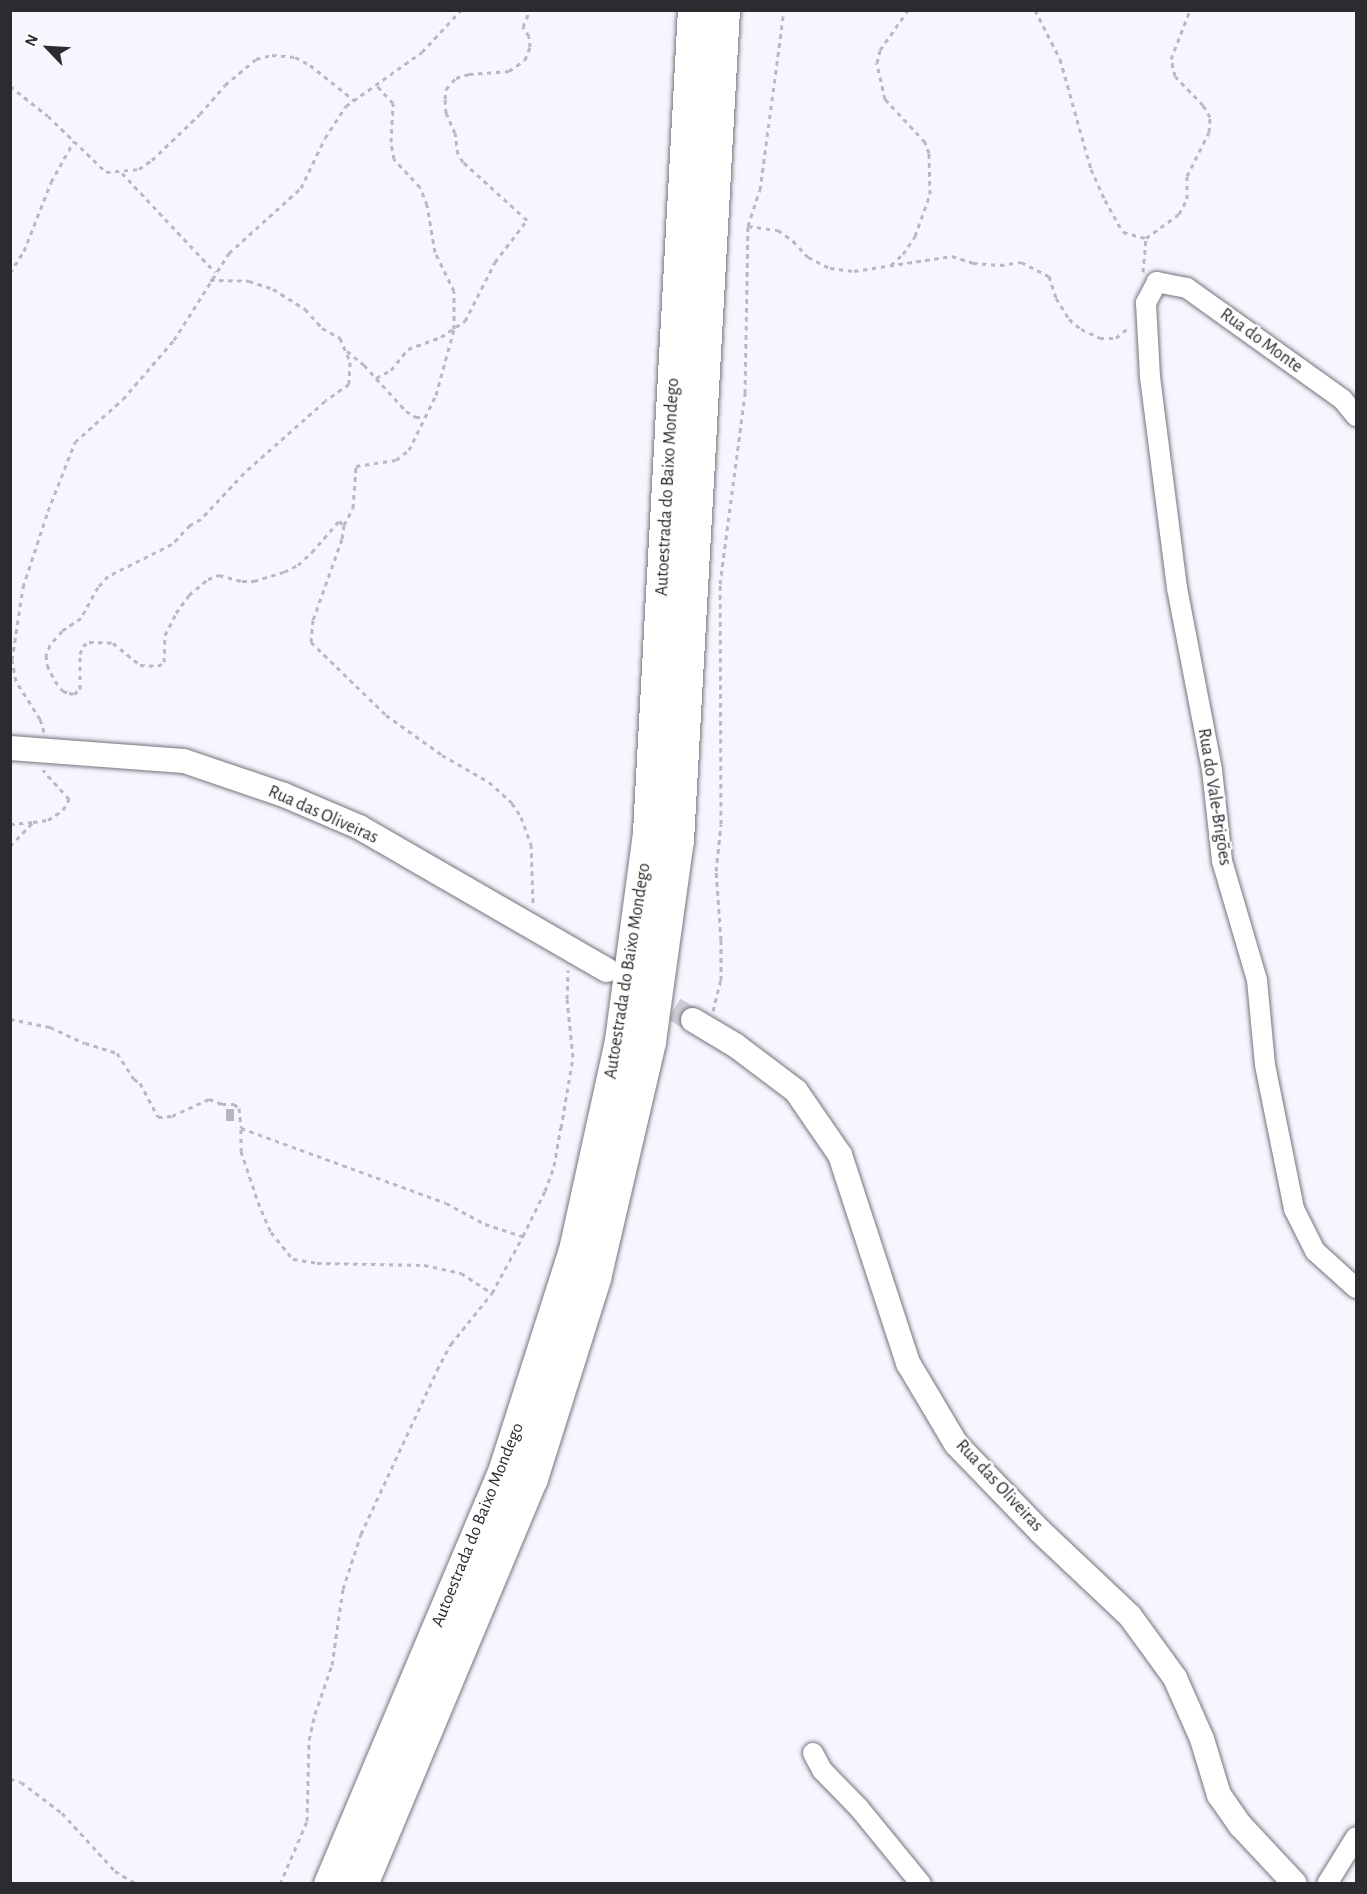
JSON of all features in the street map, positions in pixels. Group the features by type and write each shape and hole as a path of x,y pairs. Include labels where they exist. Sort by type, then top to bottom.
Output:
{"highway":[{"name":"Autoestrada do Baixo Mondego","path":"330,1884 505,1469 575,1250 621,1040 650,832 694,10"},
{"name":"Autoestrada do Baixo Mondego","path":"361,1884 531,1478 594,1278 649,1041 676,840 723,10"}],"street":[{"name":"Rua do Monte","path":"1150,279 1187,288 1342,399 1356,416"},
{"name":"Rua do Vale-Brigões","path":"1150,279 1146,303 1150,377 1177,588 1212,770 1222,861 1257,980 1265,1065 1294,1209 1315,1251 1356,1288"},
{"name":"Rua das Oliveiras","path":"17,748 184,761 284,795 359,827 607,970"},
{"name":"Rua das Oliveiras","path":"700,1024 735,1045 796,1091 840,1155 908,1363 956,1444 1041,1532 1130,1616 1175,1678 1202,1739 1219,1795 1241,1826 1295,1884"},
{"path":"813,1753 822,1770 859,1808 921,1884"},
{"path":"1327,1884 1356,1837"}],"path":[{"path":"49,751 40,719 16,681 12,660 23,586 75,441 123,399 174,340 229,253 301,188 325,138 346,106 422,52 462,10"},
{"path":"376,378 391,370 408,349 454,329 465,321 495,262 527,220 458,154 455,133 446,113 446,89 456,78 462,76 509,71 518,67 525,60 530,47 529,36 523,27 530,10"},
{"path":"700,1024 721,980 721,940 716,871 721,824 720,584 745,393 748,226 760,190 784,10"},
{"path":"890,266 903,254 915,236 930,194 929,153 925,142 885,99 877,63 886,40 908,10"},
{"path":"1035,10 1060,59 1091,169 1105,200 1123,232 1146,238"},
{"path":"1146,238 1179,214 1187,199 1187,176 1209,132 1210,117 1203,105 1175,76 1171,59 1190,10"},
{"path":"10,86 106,172 139,169 152,160 200,114 225,85 256,59 272,55 295,57 310,65 354,100"},
{"path":"376,85 393,103 391,142 394,159 420,187 428,205 435,252 454,291 454,329 436,395 409,450 396,460 356,466 353,508 344,525 313,620 311,642 386,715 442,754 489,782 512,803 521,817 531,843 533,928"},
{"path":"10,273 24,251 51,182 74,141"},
{"path":"122,172 215,272"},
{"path":"748,226 778,230 793,241 808,257 830,268 854,271 952,256 973,263 1000,266 1021,262 1049,276 1056,298 1069,319 1081,329 1100,338 1116,338 1129,327 1134,316"},
{"path":"1146,238 1150,279"},
{"path":"210,280 249,281 273,289 304,309 322,328 340,338 350,362 349,384 325,400 244,473 201,519 190,525 172,544 108,576 98,587 81,618 62,631 50,645 46,655 47,665 55,681 63,691 69,693 74,694 80,689 80,654 83,646 89,642 112,643 140,665 158,666 164,662 165,635 176,614 189,595 208,579 219,575 242,581 254,581 284,572 298,565 339,521 344,525"},
{"path":"346,350 406,411 416,417 424,417"},
{"path":"10,824 48,820 63,810 69,800 17,748"},
{"path":"10,846 33,822"},
{"path":"280,1884 306,1821 309,1740 315,1714 332,1665 343,1589 361,1534 436,1370 451,1344 492,1293 523,1236 548,1182 561,1128 573,1057 566,977 574,952"},
{"path":"10,1019 50,1027 85,1043 117,1053 140,1083 158,1117 172,1116 209,1099 222,1104 234,1104 239,1108 241,1151 258,1202 271,1232 293,1259 317,1263 424,1265 461,1273 492,1293"},
{"path":"241,1128 446,1203 485,1224 523,1236"},
{"path":"10,1779 21,1782 62,1813 115,1871 137,1884"}],"building":[{"path":"226,1109 234,1109 234,1121 226,1121"}],"tunnel":[{"path":"643,991 693,1020"}]}
